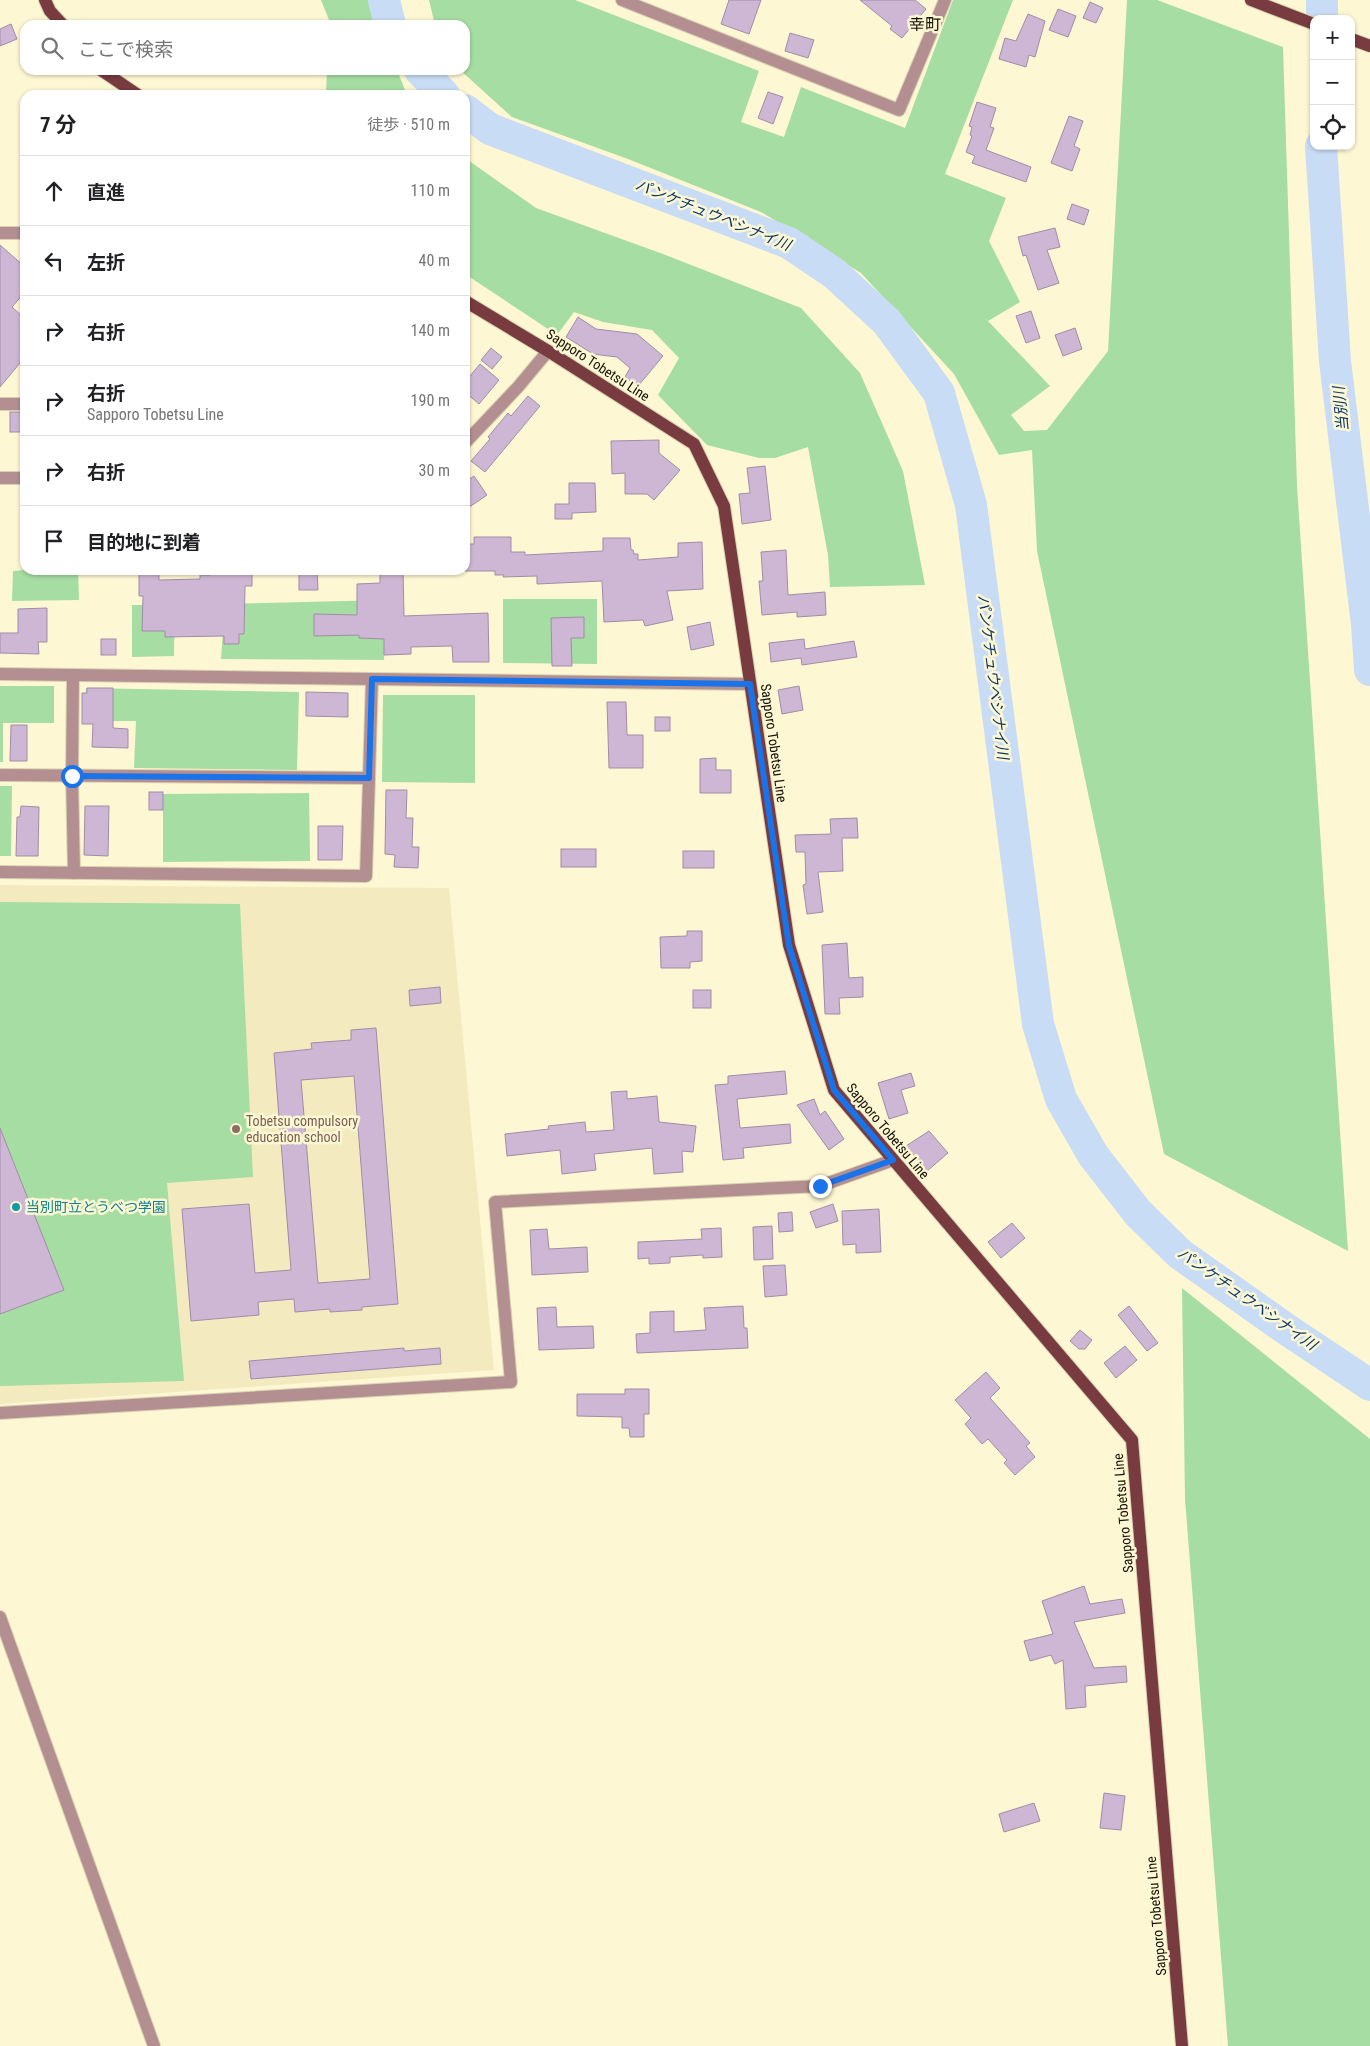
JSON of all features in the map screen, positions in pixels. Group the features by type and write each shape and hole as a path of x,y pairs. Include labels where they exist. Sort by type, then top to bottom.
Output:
{"main road":[{"path":"45,0 50,11 58,20"},
{"path":"1251,0 1310,22"},
{"path":"1355,40 1370,46"},
{"path":"108,75 131,90"},
{"name":"Sapporo Tobetsu Line","path":"470,303 694,444 724,506 789,946 834,1090 1132,1440 1182,2046"}],"street":[{"path":"622,0 899,110 945,0"},
{"path":"0,233 20,233"},
{"path":"470,438 518,387 548,351"},
{"path":"0,404 20,404"},
{"path":"0,478 20,478"},
{"path":"0,674 750,684"},
{"path":"73,675 72,776 74,873"},
{"path":"0,872 366,876 372,679"},
{"path":"0,775 369,778"},
{"path":"0,1413 511,1382 495,1202 820,1186 893,1160"},
{"path":"0,1617 154,2046"}],"shaded area":[{"name":"Tobetsu compulsory education school","path":"0,885 449,888 494,1370 0,1404"}],"green space":[{"path":"321,0 369,0 377,20 329,20"},
{"path":"429,0 575,0 759,71 741,122 784,137 801,87 905,128 953,0 1013,0 945,174 1006,198 989,241 1020,302 988,321 1050,386 1011,415 1024,431 1047,430 1108,351 1127,0 1157,0 1283,47 1297,486 1348,1251 1164,1154 1037,551 1032,450 999,455 954,374 861,273 761,212 628,159 512,117 466,75 470,75 470,20 434,20"},
{"path":"327,75 399,75 405,90 326,90"},
{"path":"470,162 536,208 663,254 801,308 860,373 903,471 925,585 830,587 828,555 808,447 775,458 759,458 707,445 658,395 679,358 652,330 603,322 574,312 557,335 470,277"},
{"path":"20,570 20,575 78,575 79,600 12,601 13,571"},
{"path":"503,599 597,599 597,664 503,663"},
{"path":"386,600 384,660 221,659 225,604"},
{"path":"132,605 175,605 174,656 132,657"},
{"path":"0,686 54,686 54,723 3,723 3,762 0,762"},
{"path":"86,688 299,692 297,770 134,768 136,721 84,721"},
{"path":"383,695 475,695 475,783 382,782"},
{"path":"0,786 12,786 11,856 0,856"},
{"path":"309,793 310,861 163,862 163,794"},
{"path":"0,902 240,904 253,1177 167,1183 184,1381 0,1386"},
{"path":"1182,1288 1370,1439 1370,2046 1228,2046 1185,1499"}],"building":[{"path":"729,0 761,0 749,34 721,24"},
{"path":"860,0 915,0 926,9 902,38 890,29 892,26"},
{"path":"1090,2 1103,8 1096,23 1083,18"},
{"path":"1058,9 1076,16 1068,37 1049,30"},
{"path":"1028,14 1045,21 1035,57 1029,55 1026,67 999,59 1005,38 1016,41"},
{"path":"11,24 17,39 0,46 0,29"},
{"path":"790,33 814,40 808,58 785,51"},
{"path":"768,92 783,97 773,124 758,118"},
{"path":"977,102 996,108 990,127 994,128 986,150 1031,167 1026,182 972,163 975,156 966,152 972,136 970,135 972,127 969,126"},
{"path":"1069,116 1083,121 1074,146 1080,149 1072,171 1051,163"},
{"path":"1072,204 1089,210 1084,225 1067,219"},
{"path":"1055,228 1060,247 1047,250 1059,283 1038,290 1026,255 1023,256 1018,237"},
{"path":"0,245 20,263 20,298 12,307 20,314 20,363 0,387"},
{"path":"1031,311 1040,338 1026,343 1016,316"},
{"path":"578,317 596,329 637,334 663,356 638,386 625,377 630,368 617,357 593,354 566,337"},
{"path":"1075,328 1082,349 1063,356 1055,335"},
{"path":"491,348 502,357 492,369 481,360"},
{"path":"480,364 499,380 479,404 470,396 470,376"},
{"path":"528,396 540,406 485,472 471,461 490,439 488,437 508,413 511,416"},
{"path":"10,412 20,412 20,432 10,432"},
{"path":"659,440 659,453 680,470 654,500 647,494 625,494 625,473 612,474 611,441"},
{"path":"765,466 771,520 742,524 739,494 750,493 747,468"},
{"path":"474,476 487,495 470,507 470,479"},
{"path":"569,483 595,483 596,512 572,513 572,519 555,519 555,504 569,504"},
{"path":"474,537 511,537 511,552 525,552 525,555 603,551 603,538 630,538 631,550 633,550 634,554 638,554 638,560 678,557 678,543 702,542 703,589 667,591 673,620 645,626 643,620 604,622 602,581 537,584 537,576 503,577 504,575 495,575 495,571 470,571 470,544 474,544"},
{"path":"786,550 788,595 825,592 826,615 797,617 797,612 762,615 759,581 763,581 761,552"},
{"path":"139,575 159,575 159,580 200,579 200,575 252,575 252,586 245,586 244,634 239,634 239,644 224,644 224,636 165,637 165,631 142,631 143,596 139,596"},
{"path":"299,575 317,575 318,590 299,590"},
{"path":"380,575 403,575 404,616 488,613 489,662 453,662 452,646 411,647 411,654 384,655 384,639 359,638 359,635 314,636 314,614 357,615 357,584 380,583"},
{"path":"47,608 47,642 38,642 39,654 0,653 0,633 18,633 18,609"},
{"path":"584,617 584,638 571,638 572,666 552,666 551,618"},
{"path":"710,622 714,645 691,650 687,627"},
{"path":"101,639 116,639 116,655 101,655"},
{"path":"804,639 805,649 854,641 857,657 802,665 801,658 771,662 769,643"},
{"path":"799,686 803,710 782,714 778,690"},
{"path":"87,688 113,688 113,728 128,729 128,748 92,747 93,724 82,724 82,693 87,693"},
{"path":"306,692 348,693 348,717 306,716"},
{"path":"607,702 626,702 627,735 643,735 643,768 609,768"},
{"path":"655,717 670,717 670,731 655,731"},
{"path":"11,725 27,725 27,761 10,761"},
{"path":"716,758 716,770 731,770 731,793 700,793 700,759"},
{"path":"386,790 407,790 406,818 413,818 412,847 419,847 418,868 394,867 395,855 385,854"},
{"path":"149,792 163,792 163,810 149,810"},
{"path":"21,806 39,807 38,856 16,856 17,817 20,817"},
{"path":"85,806 109,806 108,856 84,855"},
{"path":"857,818 858,838 842,838 843,871 818,872 823,912 807,914 803,885 806,884 805,852 796,852 795,835 831,834 830,819"},
{"path":"318,826 343,826 342,860 318,860"},
{"path":"561,849 596,849 596,867 561,867"},
{"path":"683,851 714,851 714,868 683,868"},
{"path":"687,931 702,931 702,961 690,962 690,968 661,968 660,937 687,936"},
{"path":"847,943 849,978 863,977 863,997 839,998 840,1014 825,1014 822,945"},
{"path":"440,987 441,1003 410,1006 409,990"},
{"path":"693,990 711,990 711,1008 693,1008"},
{"path":"376,1028 398,1304 362,1307 362,1310 330,1312 330,1309 295,1312 294,1299 258,1302 259,1315 191,1321 182,1209 249,1204 255,1273 291,1270 274,1053 312,1049 311,1043 351,1040 351,1030","holes":["354,1076 370,1279 318,1283 301,1080"]},
{"path":"785,1071 787,1094 737,1099 740,1128 790,1124 791,1143 743,1148 744,1158 723,1160 715,1085 728,1084 728,1076"},
{"path":"911,1073 915,1086 901,1090 908,1113 889,1119 878,1083"},
{"path":"627,1091 627,1099 657,1096 659,1122 696,1126 693,1152 682,1151 683,1172 654,1174 652,1148 594,1154 596,1170 562,1174 560,1150 507,1156 505,1134 549,1129 548,1126 585,1122 586,1132 614,1130 611,1092"},
{"path":"814,1099 820,1115 825,1111 844,1139 829,1150 797,1105"},
{"name":"当別町立とうべつ学園","path":"0,1128 64,1290 0,1314"},
{"path":"929,1131 948,1153 927,1171 906,1146"},
{"path":"833,1204 838,1221 816,1228 810,1212"},
{"path":"879,1209 881,1252 856,1253 856,1244 843,1245 842,1211"},
{"path":"792,1212 793,1231 779,1232 778,1213"},
{"path":"1012,1223 1025,1238 1001,1258 988,1242"},
{"path":"772,1226 773,1259 754,1260 753,1227"},
{"path":"721,1228 722,1257 703,1258 703,1255 670,1257 670,1263 649,1264 649,1258 638,1259 638,1242 702,1239 701,1229"},
{"path":"547,1229 549,1249 587,1247 588,1272 532,1275 530,1230"},
{"path":"785,1265 787,1295 765,1297 763,1266"},
{"path":"743,1306 744,1328 747,1328 748,1348 637,1353 636,1334 650,1333 650,1312 674,1311 674,1332 706,1330 704,1308"},
{"path":"1129,1306 1158,1343 1147,1351 1118,1315"},
{"path":"556,1307 557,1327 593,1326 594,1348 539,1350 537,1308"},
{"path":"1080,1330 1092,1340 1085,1349 1079,1349 1070,1341"},
{"path":"1125,1346 1137,1360 1116,1378 1104,1363"},
{"path":"404,1348 404,1351 440,1348 441,1364 251,1379 249,1361"},
{"path":"986,1372 1000,1388 990,1398 1030,1443 1026,1446 1035,1457 1015,1475 1004,1463 1007,1460 988,1439 982,1444 965,1424 971,1418 955,1400"},
{"path":"625,1389 649,1389 649,1414 644,1414 644,1437 630,1437 629,1428 622,1428 622,1417 577,1416 577,1394 625,1394"},
{"path":"1084,1586 1090,1604 1122,1599 1125,1613 1074,1622 1094,1668 1126,1666 1127,1682 1085,1686 1086,1707 1066,1709 1063,1660 1055,1664 1051,1655 1030,1661 1024,1641 1053,1634 1042,1601"},
{"path":"1104,1793 1125,1796 1121,1830 1100,1828"},
{"path":"1034,1803 1040,1821 1004,1832 999,1814"}],"waterway":[{"name":"パンケチュウベシナイ川","path":"384,0 389,20"},
{"name":"当別川","path":"1322,0 1322,15"},
{"name":"パンケチュウベシナイ川","path":"425,75 439,90"},
{"name":"パンケチュウベシナイ川","path":"470,114 490,129 789,243 835,274 887,322 939,393 971,505 1038,1024 1061,1099 1093,1155 1138,1213 1180,1254 1286,1329 1370,1385"},
{"name":"当別川","path":"1321,150 1335,361 1367,624 1370,670"}],"place":[{"name":"Tobetsu compulsory education school","path":"236,1129"},
{"name":"当別町立とうべつ学園","path":"16,1207"}],"district":[{"name":"幸町","path":"925,24"}],"route":[{"path":"72,776 369,778 372,679 750,684 789,946 834,1090 893,1160 820,1186"}]}
